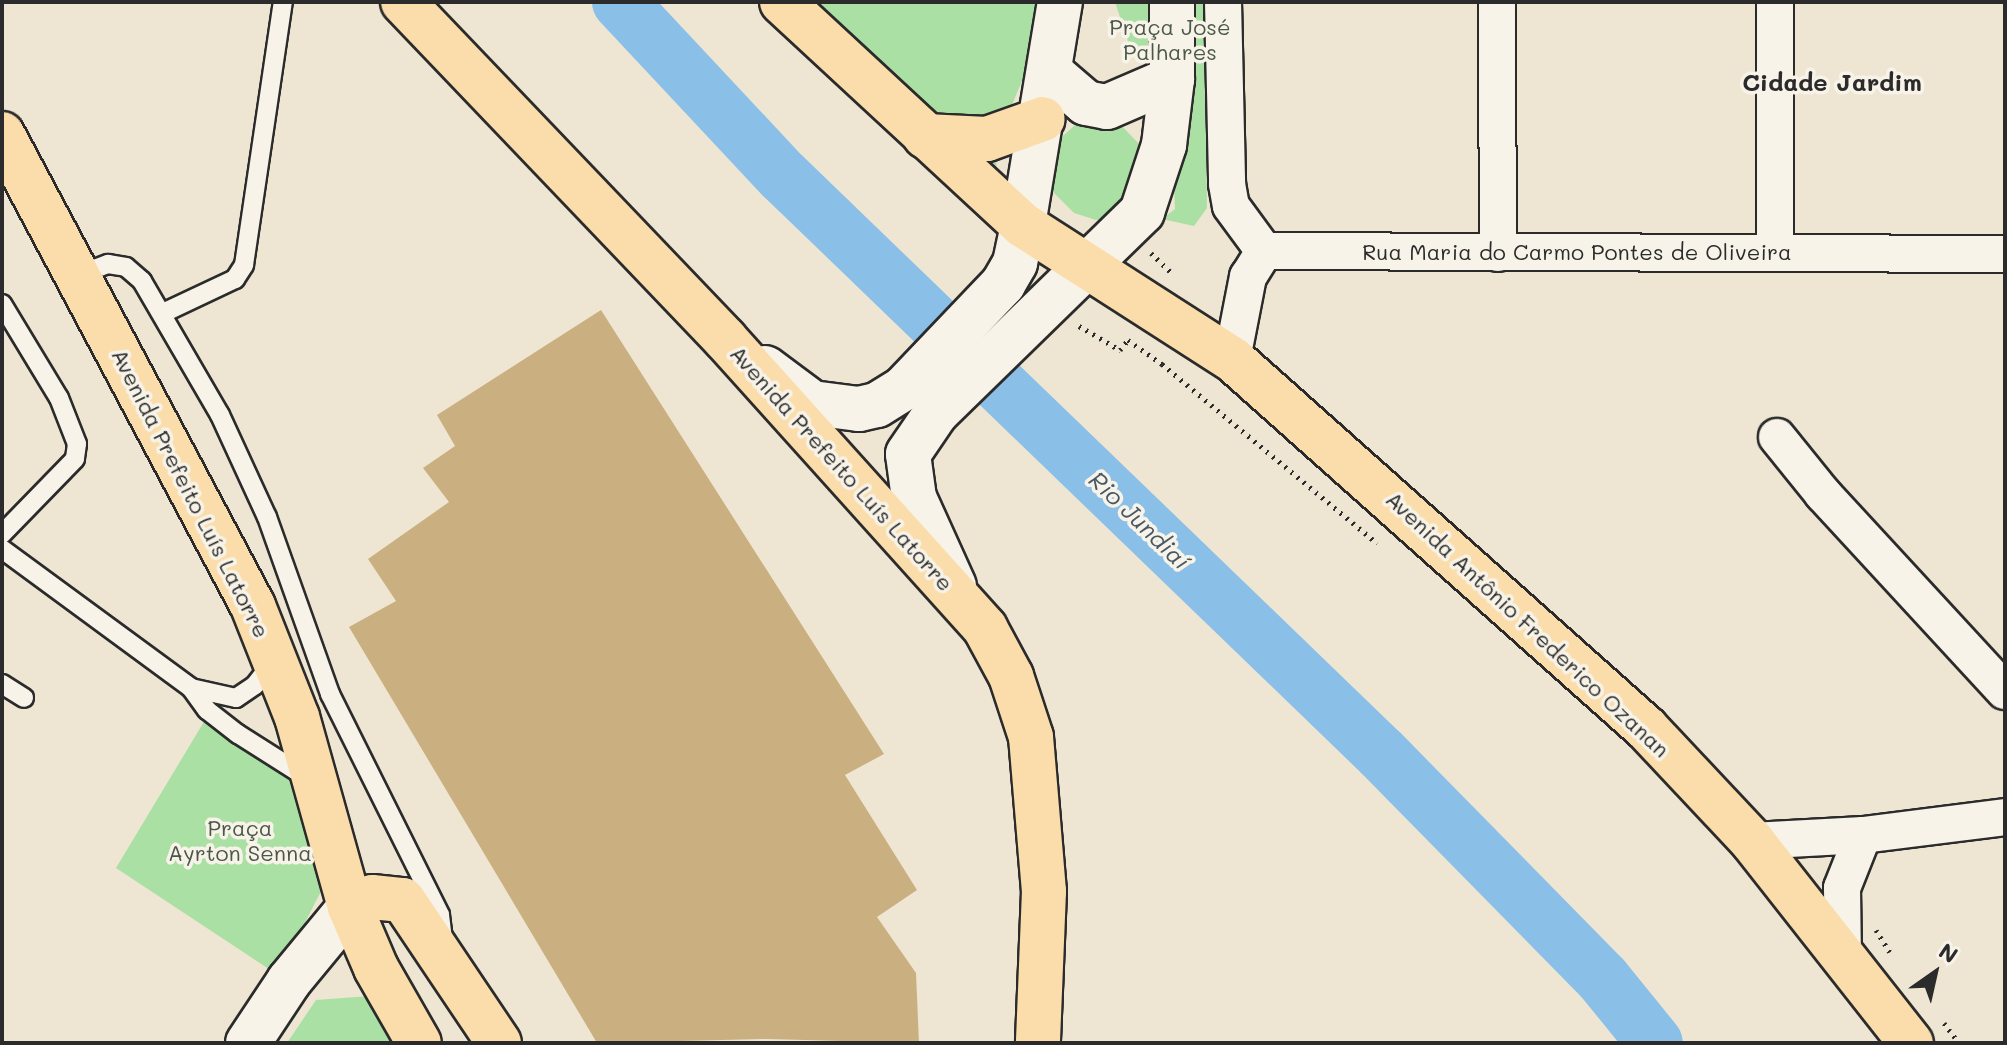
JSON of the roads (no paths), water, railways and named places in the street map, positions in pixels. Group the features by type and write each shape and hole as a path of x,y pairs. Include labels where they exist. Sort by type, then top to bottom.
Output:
{"main road":[{"name":"Avenida Prefeito Luís Latorre","path":"403,2 725,339 985,628 1011,676 1031,737 1044,891 1038,1043"},
{"path":"782,2 1023,225"},
{"path":"925,136 987,139 1043,119"},
{"name":"Avenida Prefeito Luís Latorre","path":"2,134 253,606 317,784 350,907 376,968 419,1043"},
{"name":"Avenida Antônio Frederico Ozanan","path":"1023,225 1232,359 1646,728 1752,841 1843,960 1926,1031"},
{"path":"350,907 372,897 403,900 444,955 499,1043"}],"street":[{"path":"961,600 907,476 908,454 920,400 1015,263 1051,73 1060,2"},
{"path":"725,339 812,403 859,409 920,400 1043,310 1142,212 1164,145 1172,79 1172,2"},
{"path":"1223,2 1231,206 1264,251 1248,277 1232,359"},
{"path":"1497,2 1498,253"},
{"path":"1775,2 1775,253"},
{"path":"1051,73 1086,103 1107,107 1172,79"},
{"name":"Rua Maria do Carmo Pontes de Oliveira","path":"1264,251 2005,254"},
{"path":"1777,437 1823,494 2005,691"},
{"path":"1752,841 1863,835 2005,817"},
{"path":"1843,960 1842,888 1863,835"},
{"path":"248,1043 289,981 350,907"}],"lane":[{"path":"163,313 235,279 244,265 283,2"},
{"path":"79,275 108,264 126,267 142,281 220,415 267,517 330,694 440,915 444,955"},
{"path":"2,304 59,398 77,444 75,459 2,534"},
{"path":"2,549 191,688 207,710 238,734 317,784"},
{"path":"191,688 236,698 255,685 274,659"},
{"path":"2,684 24,698"}],"waterway":[{"name":"Rio Jundiaí","path":"620,2 783,176 1381,753 1603,979 1655,1043"}],"district":[{"name":"Cidade Jardim","path":"1832,82"}],"park label":[{"name":"Praça José Palhares","path":"1170,38"},
{"name":"Praça Ayrton Senna","path":"240,840"}]}
